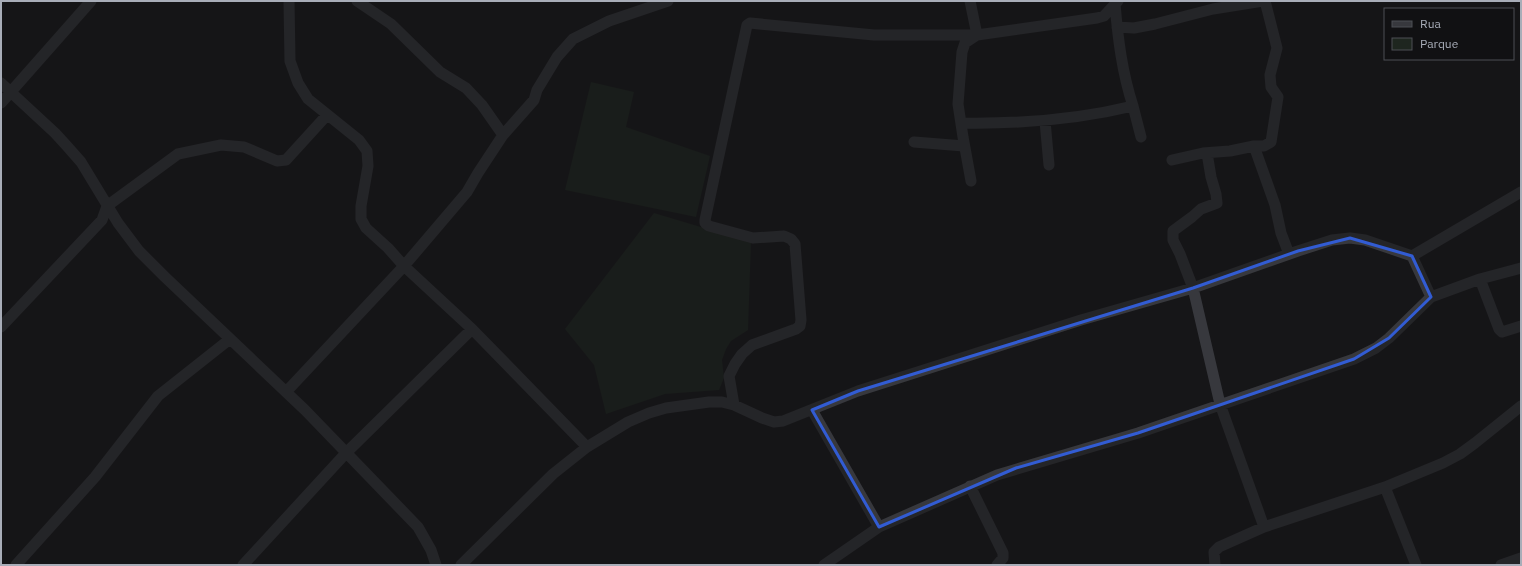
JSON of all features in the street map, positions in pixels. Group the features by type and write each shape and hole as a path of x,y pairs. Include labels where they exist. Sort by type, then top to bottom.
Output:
{"street":[{"path":"1,103 91,1"},
{"path":"289,1 290,61 298,83 308,100 359,140 367,151 368,166 361,206 361,219 366,228 388,248 404,266 472,328 587,447"},
{"path":"357,1 391,24 440,72 466,88 482,105 503,136"},
{"path":"286,392 404,266 467,192 503,136 534,100 537,90 557,57 573,39 609,20 668,1"},
{"path":"970,1 977,34"},
{"path":"1117,27 1134,28 1213,9 1264,1 1276,48 1270,75 1271,87 1278,97 1271,142 1264,146 1254,146 1207,153 1172,160"},
{"path":"734,404 729,376 742,354 752,344 796,329 800,326 795,244 784,236 753,238 709,226 705,223 706,212 747,25 750,23 874,35 977,34 1097,18 1104,16 1116,3"},
{"path":"1116,3 1117,27 1124,75 1141,137"},
{"path":"972,182 964,146 958,104 962,52 965,44 977,34"},
{"path":"1,83 66,145 81,162 118,223 139,251 286,392 418,527 439,564"},
{"path":"961,123 1004,124 1046,121 1108,112 1133,106"},
{"path":"1,327 102,220 107,206 178,154 221,145 244,146 277,161 286,160 327,115"},
{"path":"1046,121 1049,165"},
{"path":"914,142 964,146"},
{"path":"1254,146 1275,205 1281,233 1289,254"},
{"path":"1207,153 1217,203 1201,209 1173,231 1173,240 1194,288 1220,404 1264,527"},
{"path":"1412,256 1521,192"},
{"path":"461,565 553,474 587,447 628,422 666,408 709,402 722,402 734,404 762,418 774,422 783,421 858,391 1081,320 1194,288 1332,240 1350,238 1365,240 1412,256 1431,298"},
{"path":"824,565 879,527 970,486 1016,468 1138,433 1338,365 1376,348 1389,338 1431,298 1480,279 1521,268"},
{"path":"1480,279 1499,329 1502,332 1521,326"},
{"path":"243,565 346,453 472,328"},
{"path":"16,565 95,477 158,396 230,338"},
{"path":"1215,565 1214,552 1219,546 1264,527 1385,487 1443,463 1460,454 1521,406"},
{"path":"812,410 879,527"},
{"path":"970,486 1003,553 1003,558 997,565"},
{"path":"1385,487 1416,565"},
{"path":"1501,565 1521,558"}],"highlighted area":[{"path":"1350,238 1412,256 1431,297 1389,338 1354,359 1138,433 1016,468 879,527 812,410 858,391 1193,288 1298,251"}],"green space":[{"path":"591,82 634,92 626,127 710,156 696,217 565,190"},
{"path":"654,213 751,242 748,330 731,341 726,349 722,360 724,378 719,390 665,394 606,414 594,365 565,329"}]}
